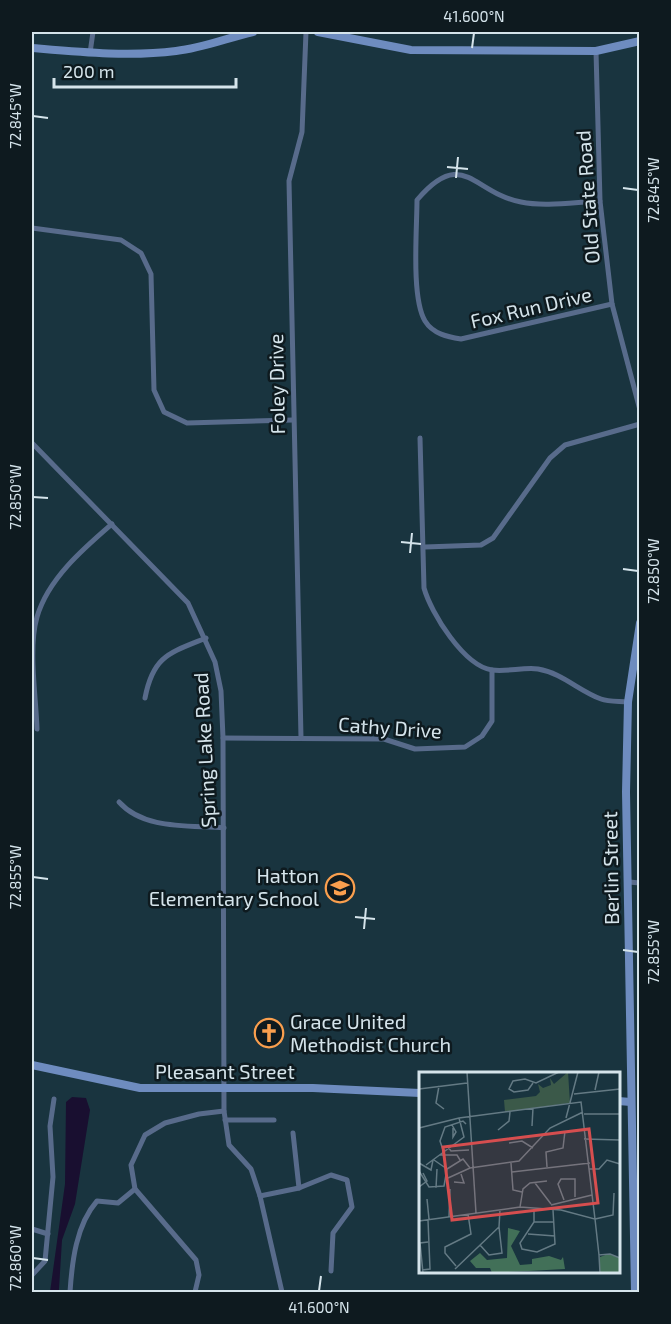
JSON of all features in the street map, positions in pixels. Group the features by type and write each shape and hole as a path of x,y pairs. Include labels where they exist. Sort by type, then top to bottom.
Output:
{"street":[{"path":"90,53 93,32"},
{"path":"32,48 90,53 175,51 215,44 253,32"},
{"name":"Foley Drive","path":"301,738 292,420 289,182 302,132 306,32"},
{"path":"318,32 358,36 411,50 596,51 639,41"},
{"name":"Old State Road","path":"596,51 600,201 612,304 639,410"},
{"name":"Fox Run Drive","path":"600,201 524,203 504,198 467,175 449,174 430,184 417,200 418,303 426,323 443,337 461,339 612,304"},
{"path":"32,228 121,240 141,253 151,274 154,390 164,412 187,423 292,420"},
{"path":"424,547 481,545 493,538 550,458 565,444 639,424"},
{"path":"420,438 424,588 429,605 467,657 478,666 492,670 538,669 570,681 602,699 628,702"},
{"name":"Spring Lake Road","path":"32,443 188,603 206,638 215,662 221,691 223,738 224,1111 229,1145 251,1169 260,1196 282,1293"},
{"path":"37,729 34,636 40,609 65,570 83,548 112,524"},
{"name":"Berlin Street","path":"634,1293 636,1179 630,1102 629,882 626,792 628,702 639,623"},
{"path":"145,698 153,668 164,656 206,638"},
{"name":"Cathy Drive","path":"223,738 384,739 415,749 465,747 482,736 492,721 492,670"},
{"path":"119,802 130,814 147,821 224,828"},
{"path":"629,882 639,882"},
{"name":"Pleasant Street","path":"32,1065 140,1088 313,1088 419,1093"},
{"path":"32,1275 45,1261 53,1177 50,1126 54,1099"},
{"path":"620,1101 630,1102"},
{"path":"195,1293 199,1275 196,1260 135,1189 131,1165 145,1135 165,1123 199,1114 224,1111"},
{"path":"225,1120 274,1120"},
{"path":"293,1133 299,1188"},
{"path":"260,1196 299,1188 331,1175 347,1180 352,1207 333,1233 331,1271"},
{"path":"70,1293 72,1258 90,1210 98,1201 118,1203 135,1189"},
{"path":"32,1230 48,1234"}],"shaded area":[{"path":"72,1097 86,1098 90,1110 75,1204 62,1240 59,1292 50,1292 65,1184 66,1102"}],"place":[{"name":"Hatton Elementary School","path":"340,888"},
{"name":"Grace United Methodist Church","path":"269,1033"}]}
